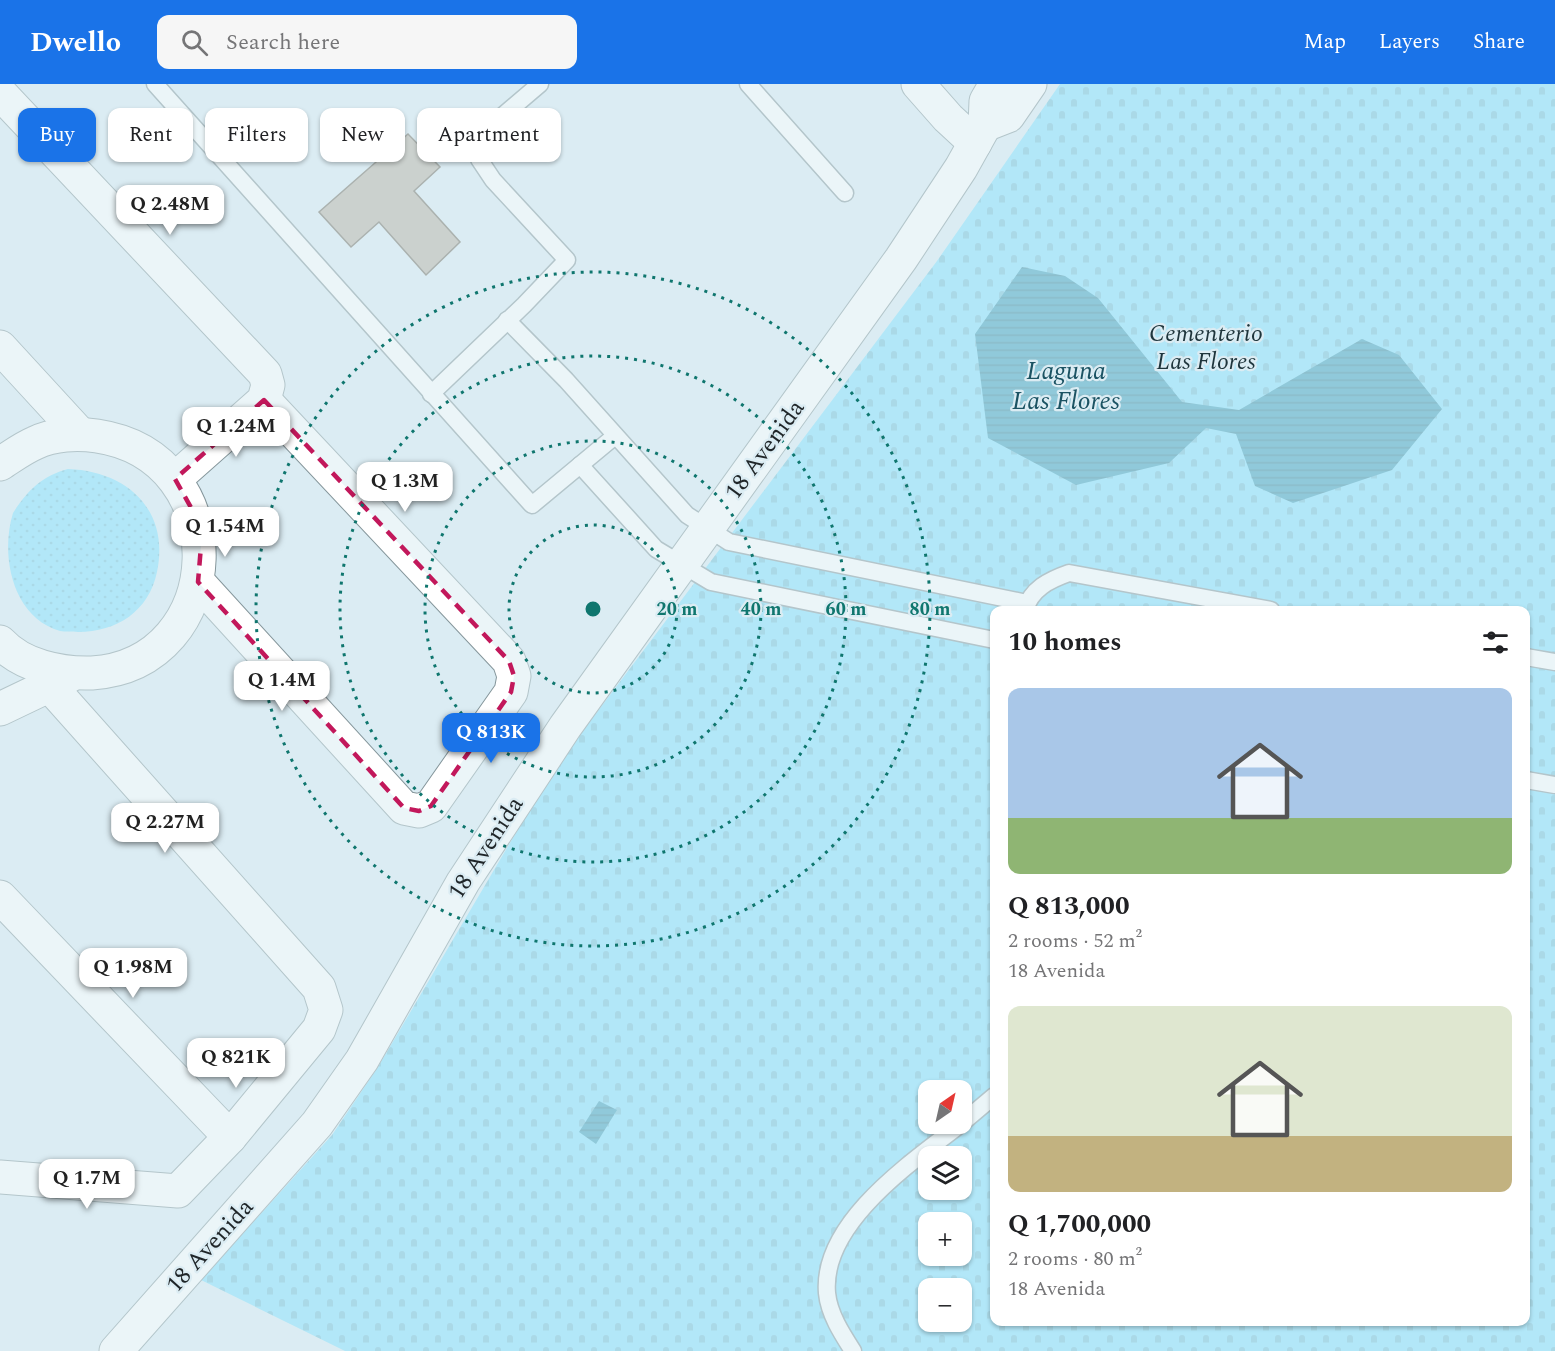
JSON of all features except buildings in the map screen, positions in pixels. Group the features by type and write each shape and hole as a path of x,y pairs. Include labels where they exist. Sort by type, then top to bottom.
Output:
{"street":[{"path":"918,84 948,118 980,134 1008,116 1030,84"},
{"name":"18 Avenida","path":"116,1351 317,1124 362,1060 476,863 565,727 901,259 980,134 986,101 996,84"},
{"path":"0,93 265,374 268,385 264,400 175,479"},
{"path":"0,347 79,434"},
{"path":"198,582 404,808 419,811 431,806 511,692 514,676 509,661 264,400"},
{"path":"0,464 36,442 79,434 115,439 148,455 175,479 193,511 199,537 198,582 186,613 165,640 138,660 106,672 61,680 0,708"},
{"path":"0,642 61,680 319,988 326,1010 319,1029 230,1137 178,1191 0,1177"},
{"path":"0,897 230,1137"}],"lane":[{"path":"431,394 567,260 493,180 479,159 480,144 486,130 540,84"},
{"path":"748,84 844,193"},
{"path":"159,85 431,394 532,505 615,436"},
{"path":"507,320 687,515 729,542 1021,606"},
{"path":"580,465 656,549 711,582 990,639"},
{"path":"1027,606 1035,592 1050,580 1069,573 1249,606"},
{"path":"1530,658 1555,663"},
{"path":"1530,781 1555,784"},
{"path":"972,1114 990,1099"},
{"path":"853,1351 838,1328 827,1294 834,1248 867,1205 891,1180 947,1134"}],"highlighted area":[{"path":"264,400 509,661 514,676 511,692 431,806 419,811 404,808 198,582 201,546 193,511 175,479"}],"green space":[{"name":"Cementerio Las Flores","path":"1060,84 1555,84 1555,1351 345,1351 201,1280 332,1135 378,1067 524,819 582,732 937,261"},
{"path":"68,469 89,471 109,477 126,486 150,513 157,530 159,550 157,572 147,598 129,617 106,628 92,631 60,631 44,624 31,613 21,599 10,565 8,547 13,513 36,485"}],"water":[{"name":"Laguna Las Flores","path":"1022,267 1065,276 1098,298 1182,402 1239,410 1362,339 1399,355 1442,409 1392,470 1293,503 1255,486 1236,434 1206,428 1169,463 1076,485 988,438 975,334"},
{"path":"599,1101 617,1110 596,1144 579,1132"}]}
